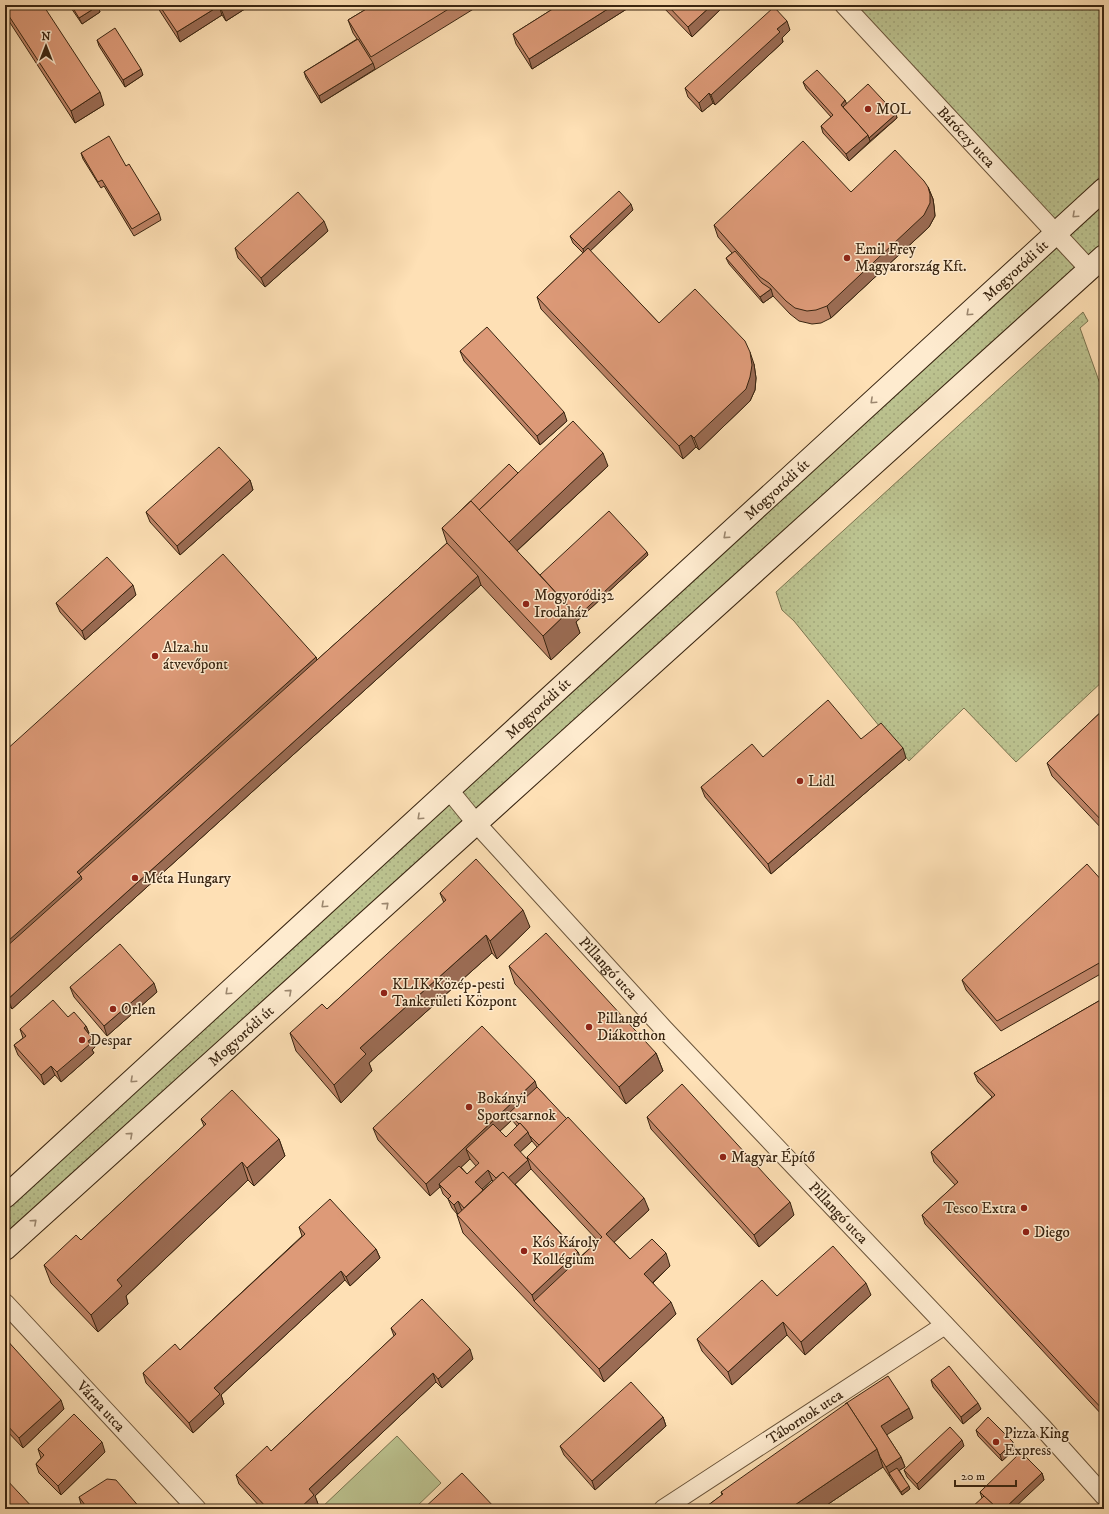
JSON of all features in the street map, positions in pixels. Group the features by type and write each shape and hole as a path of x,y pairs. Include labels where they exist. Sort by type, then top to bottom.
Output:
{"street":[{"name":"Báróczy utca","path":"844,5 1056,233 1097,263"},
{"name":"Mogyoródi út","path":"5,1197 1104,189"},
{"name":"Mogyoródi út","path":"5,1249 1097,263"},
{"path":"449,790 476,823"},
{"name":"Pillangó utca","path":"476,823 664,1029 1043,1428 1104,1496"},
{"name":"Várna utca","path":"5,1303 197,1509"},
{"name":"Tábornok utca","path":"663,1509 945,1325"}],"green space":[{"path":"844,5 1104,5 1104,256 5,1249 5,1197 1055,233"},
{"path":"1083,312 1088,321 1080,328 1104,395 1104,680 1016,762 964,708 909,761 794,621 782,610 776,592"},
{"path":"397,1436 441,1483 414,1509 320,1509"}],"building":[{"path":"5,5 43,5 100,92 71,111 5,10"},
{"path":"71,5 97,5 98,6 79,18"},
{"path":"159,5 218,5 219,6 177,32"},
{"path":"219,5 227,5 221,9"},
{"path":"373,5 455,5 371,57 348,20"},
{"path":"559,5 614,5 529,59 513,34"},
{"path":"667,5 712,5 688,27"},
{"path":"774,7 787,21 777,29 780,32 711,95 709,93 699,103 685,88"},
{"path":"115,28 141,69 123,80 97,40"},
{"path":"358,39 373,63 319,96 304,72"},
{"path":"817,70 845,100 841,105 868,135 846,154 821,126 833,115 803,82"},
{"path":"868,84 896,114 869,138 843,107"},
{"path":"109,136 126,166 129,164 159,213 132,229 102,180 98,182 81,153"},
{"path":"803,141 851,192 895,150 924,181 930,194 930,203 924,215 827,306 816,310 807,311 795,308 769,283 760,277 714,225"},
{"path":"619,191 631,204 583,249 570,236"},
{"path":"298,192 324,221 261,278 235,248"},
{"path":"588,248 659,323 695,289 745,341 750,352 752,365 746,389 694,438 691,435 679,446 537,297"},
{"path":"735,251 762,283 771,289 760,297 726,258"},
{"path":"487,327 564,412 537,436 460,351"},
{"path":"573,421 603,453 509,542 479,510"},
{"path":"219,447 250,480 177,546 146,512"},
{"path":"509,464 518,473 479,510 471,501 457,514"},
{"name":"Mogyoródi32 Irodaház","path":"471,501 571,609 543,636 442,528"},
{"path":"609,511 647,552 575,619 571,609 540,575"},
{"path":"447,543 478,576 8,999 5,996 5,948 82,879 79,874"},
{"path":"223,554 316,657 77,872 81,876 8,941 5,938 5,751"},
{"path":"107,557 133,585 82,631 56,603"},
{"name":"Lidl","path":"828,700 861,739 881,723 903,748 768,864 701,787 752,744 763,757"},
{"path":"1104,709 1104,823 1047,763"},
{"path":"476,859 523,910 490,941 486,935 360,1048 366,1054 334,1085 290,1033 322,1004 327,1009 446,900 440,893"},
{"path":"1087,864 1104,883 1104,966 1101,962 997,1021 962,980"},
{"name":"Pillangó Diákotthon","path":"546,933 656,1053 619,1087 509,966"},
{"path":"120,944 154,983 104,1026 70,987"},
{"name":"Tesco Extra","path":"1104,998 1104,1411 922,1215 958,1182 931,1152 995,1095 974,1073"},
{"path":"53,1000 68,1017 74,1012 86,1026 84,1028 92,1038 88,1041 90,1044 57,1072 51,1066 41,1075 14,1045 26,1036 20,1029"},
{"name":"Bokányi Sportcsarnok","path":"482,1026 535,1081 426,1184 373,1128"},
{"path":"682,1084 790,1202 754,1235 647,1117"},
{"path":"537,1087 567,1119 539,1145 509,1113"},
{"path":"232,1090 279,1139 247,1168 242,1162 117,1280 122,1286 91,1315 44,1265 76,1235 81,1240 206,1124 201,1119"},
{"path":"568,1117 644,1198 606,1234 630,1259 652,1239 666,1253 644,1274 671,1302 599,1369 534,1301 602,1237 527,1157"},
{"path":"520,1123 528,1132 514,1145 528,1160 508,1178 503,1172 496,1178 488,1170 475,1182 483,1190 464,1208 458,1201 454,1205 448,1199 451,1196 439,1184 459,1166 467,1174 479,1163 466,1149 493,1124 506,1137"},
{"name":"Kós Károly Kollégium","path":"503,1172 578,1252 532,1295 457,1215"},
{"path":"330,1199 376,1249 346,1277 341,1271 214,1388 220,1394 189,1423 143,1373 175,1344 180,1350 305,1234 299,1227"},
{"path":"833,1246 866,1283 801,1342 783,1322 728,1372 697,1339 762,1280 777,1296"},
{"path":"422,1299 470,1349 438,1379 433,1373 309,1489 314,1495 299,1509 268,1509 236,1475 267,1446 271,1451 396,1334 391,1328"},
{"path":"5,1338 61,1400 19,1438 5,1423"},
{"path":"949,1366 978,1403 961,1417 931,1380"},
{"path":"888,1376 909,1408 881,1426 901,1457 886,1467 877,1449 847,1403 845,1404"},
{"path":"631,1382 663,1417 592,1481 560,1446"},
{"path":"847,1403 877,1449 789,1509 703,1509 723,1494 721,1492"},
{"path":"74,1414 102,1442 58,1486 36,1464 44,1455 38,1449"},
{"name":"Pizza King Express","path":"988,1417 1013,1442 1000,1455 976,1430"},
{"path":"950,1427 962,1440 917,1484 904,1470"},
{"path":"1021,1452 1042,1473 1004,1509 998,1509 980,1492"},
{"path":"897,1468 909,1486 901,1492 889,1473"},
{"path":"462,1473 496,1509 423,1509"},
{"path":"5,1478 34,1509 5,1509"},
{"path":"107,1479 116,1480 141,1509 88,1509 79,1497"},
{"path":"984,1496 998,1509 970,1509"}],"place":[{"name":"MOL","path":"868,109"},
{"name":"Emil Frey Magyarország Kft.","path":"847,258"},
{"name":"Mogyoródi32 Irodaház","path":"526,604"},
{"name":"Alza.hu átvevőpont","path":"155,656"},
{"name":"Lidl","path":"800,781"},
{"name":"Méta Hungary","path":"135,878"},
{"name":"KLIK Közép-pesti Tankerületi Központ","path":"384,993"},
{"name":"Orlen","path":"113,1009"},
{"name":"Pillangó Diákotthon","path":"589,1027"},
{"name":"Despar","path":"82,1040"},
{"name":"Bokányi Sportcsarnok","path":"469,1107"},
{"name":"Magyar Építő","path":"723,1157"},
{"name":"Tesco Extra","path":"1024,1208"},
{"name":"Diego","path":"1026,1232"},
{"name":"Kós Károly Kollégium","path":"524,1251"},
{"name":"Pizza King Express","path":"996,1442"}]}
